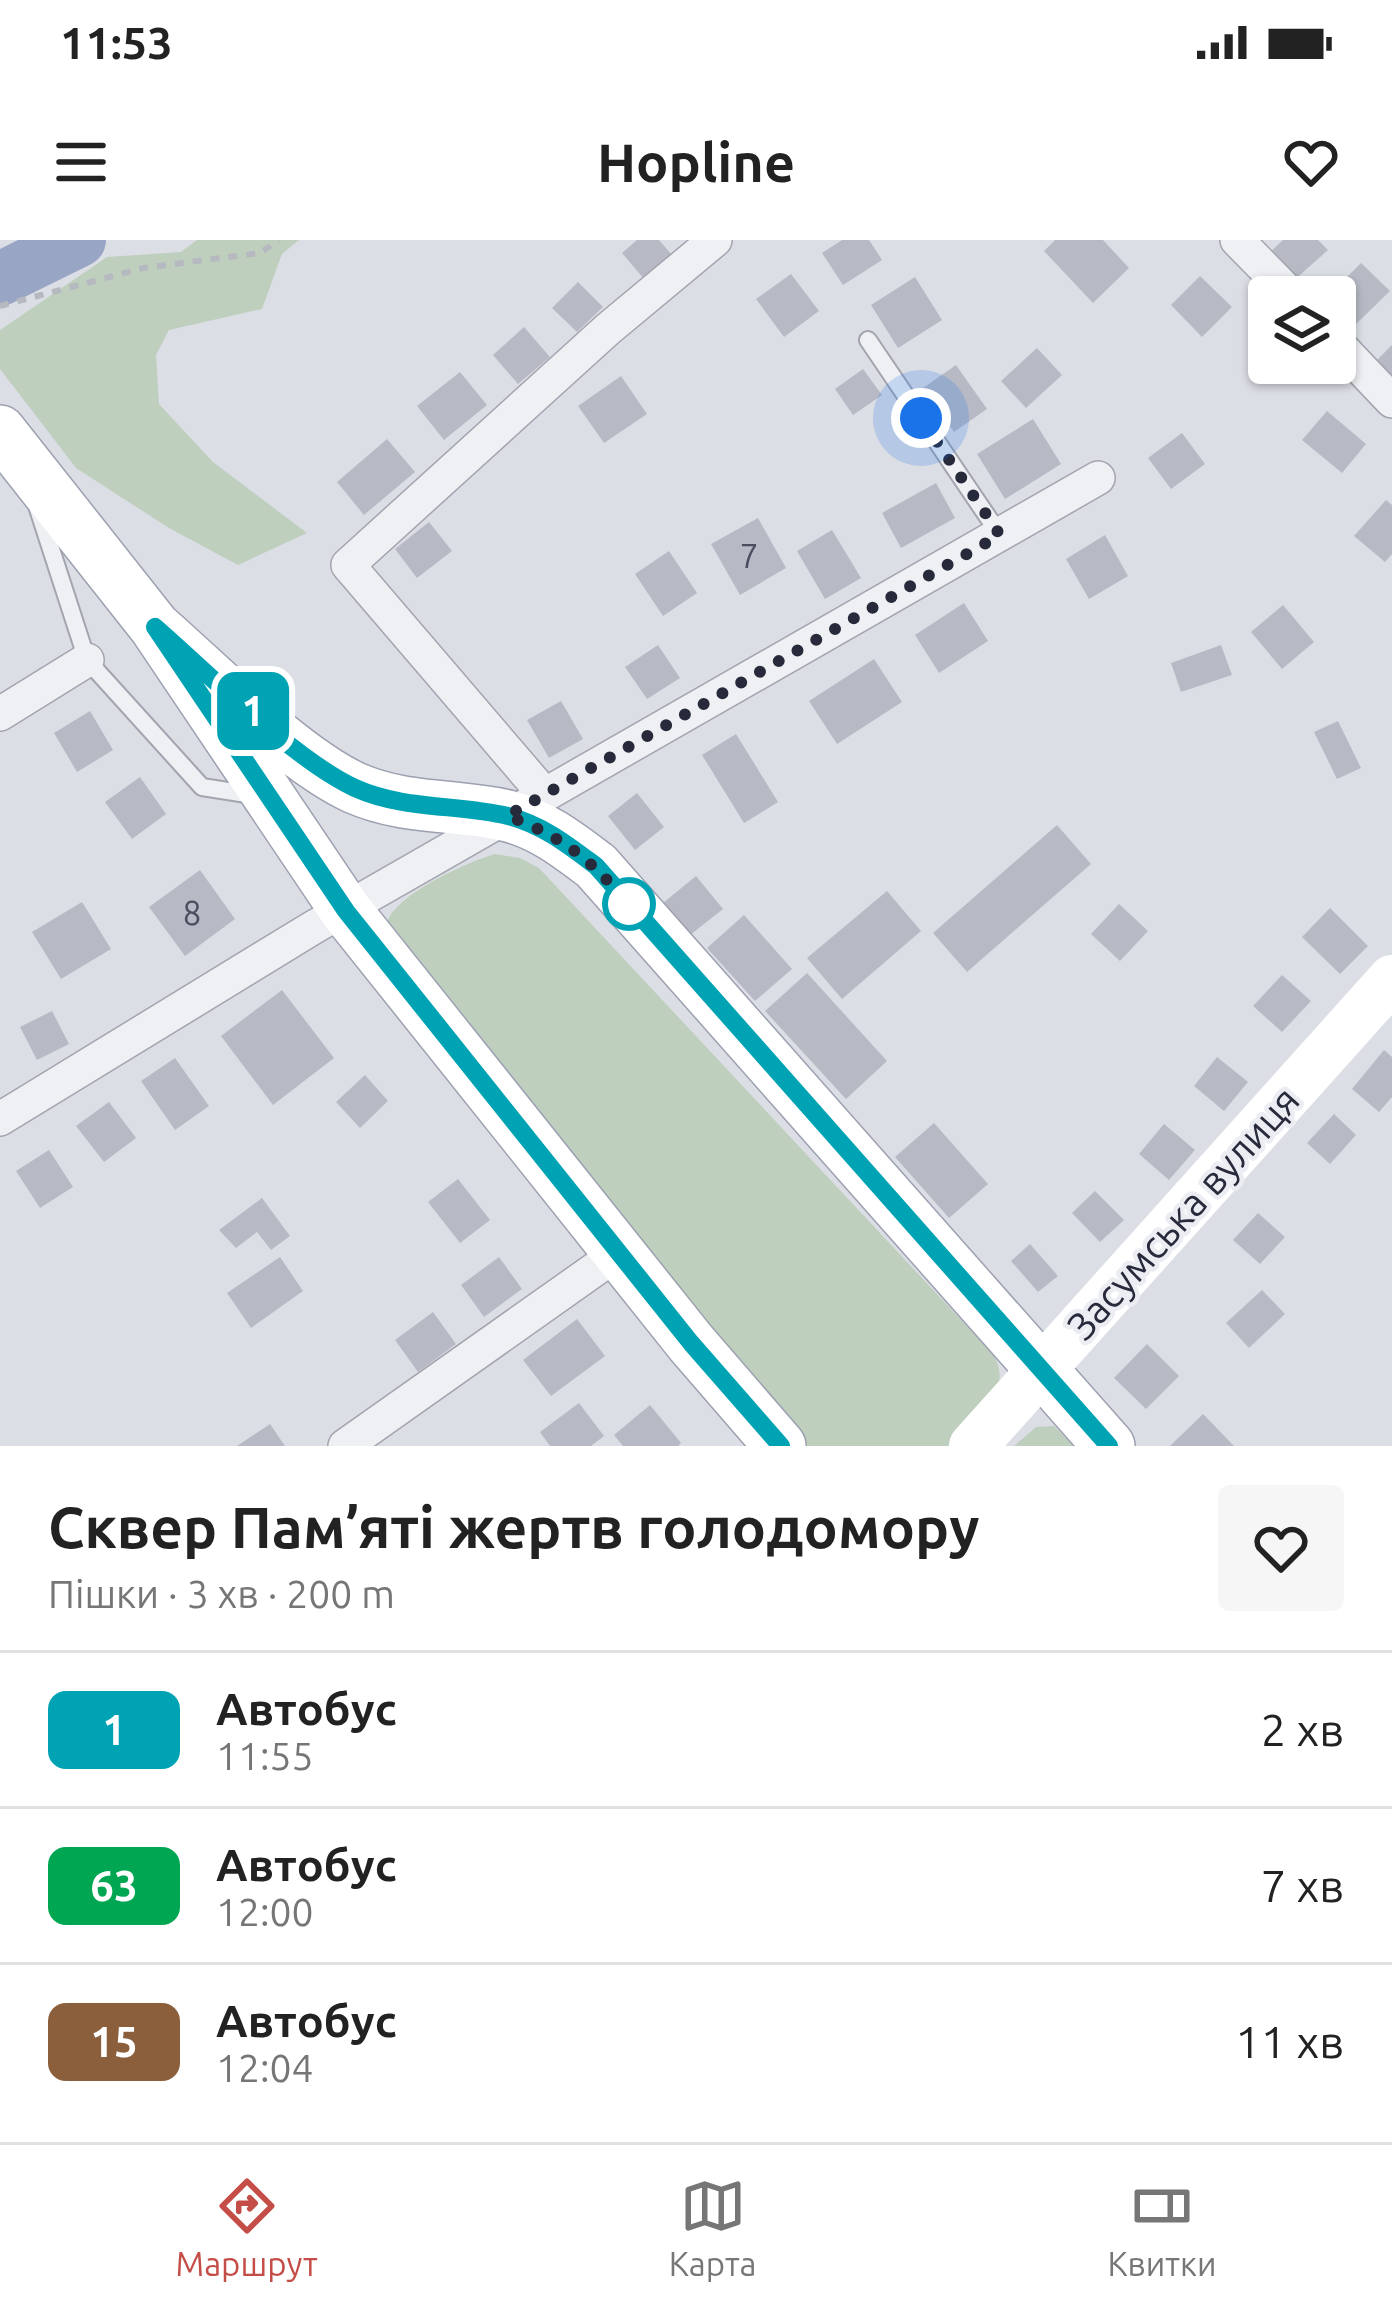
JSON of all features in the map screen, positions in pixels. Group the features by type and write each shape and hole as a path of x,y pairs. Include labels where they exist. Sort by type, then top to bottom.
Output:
{"main road":[{"path":"12,447 155,627 346,911 780,1446"},
{"path":"155,627 314,762 356,788 429,809 526,805 550,831 596,866 1109,1446"}],"street":[{"path":"526,805 348,565 608,329 715,240"},
{"path":"1237,240 1272,276"},
{"path":"1356,363 1392,401"},
{"path":"0,1119 526,805 1098,478"},
{"path":"0,714 87,660"},
{"name":"Засумська вулиця","path":"973,1446 1392,979"},
{"path":"345,1446 619,1252"}],"lane":[{"path":"868,340 1000,535"},
{"path":"12,447 87,660 202,787 269,797"}],"path":[{"path":"0,305 143,268 260,253 279,240"}],"green space":[{"path":"197,240 299,240 282,254 262,309 169,330 156,355 159,404 213,462 307,533 238,565 169,528 76,468 0,369 0,330 107,257 181,252"},
{"path":"495,854 520,858 539,868 993,1354 999,1368 996,1393 948,1446 800,1446 386,926 415,892"},
{"path":"1054,1426 1074,1446 1014,1446 1036,1427"}],"building":[{"path":"637,240 659,240 672,255 644,279 622,253"},
{"path":"842,240 869,240 882,260 843,285 822,253"},
{"path":"1055,240 1103,240 1129,268 1093,303 1044,251"},
{"path":"1283,240 1318,240 1328,250 1299,276 1285,276 1266,256"},
{"path":"1361,263 1390,291 1356,324 1356,276 1348,276"},
{"path":"791,274 819,311 784,337 756,299"},
{"path":"1200,276 1232,307 1202,337 1171,305"},
{"path":"915,277 942,320 898,348 871,305"},
{"path":"578,282 603,307 577,332 552,308"},
{"path":"524,327 550,357 518,384 493,355"},
{"path":"1392,345 1392,376 1376,361"},
{"path":"1037,348 1062,375 1026,408 1001,381"},
{"path":"956,365 987,409 954,432 923,388"},
{"path":"863,369 882,395 853,415 835,389"},
{"path":"460,372 487,405 444,440 417,406"},
{"path":"621,376 647,414 604,443 578,406"},
{"path":"1327,411 1366,444 1342,473 1302,440"},
{"path":"1033,419 1061,464 1005,499 977,454"},
{"path":"1182,433 1205,464 1171,489 1148,458"},
{"path":"387,439 415,472 364,515 337,482"},
{"path":"936,483 955,518 901,548 882,513"},
{"path":"1386,500 1392,505 1392,554 1385,562 1354,536"},
{"path":"758,518 786,568 740,595 711,544"},
{"path":"429,522 452,551 417,578 395,549"},
{"path":"832,530 861,578 825,599 797,551"},
{"path":"1105,535 1128,576 1089,599 1066,559"},
{"path":"669,551 697,593 663,616 635,574"},
{"path":"964,603 988,641 939,673 915,635"},
{"path":"1283,605 1314,642 1282,669 1251,632"},
{"path":"658,645 680,678 647,699 625,667"},
{"path":"1221,645 1232,675 1181,692 1171,663"},
{"path":"874,659 902,702 837,744 809,701"},
{"path":"561,701 583,739 549,758 527,720"},
{"path":"90,711 113,750 77,772 54,733"},
{"path":"1338,721 1361,768 1337,779 1314,732"},
{"path":"736,734 778,802 744,823 702,755"},
{"path":"140,777 166,814 132,839 105,802"},
{"path":"637,793 664,827 635,850 608,816"},
{"path":"1057,825 1091,864 967,972 933,933"},
{"path":"200,870 235,919 185,956 149,907"},
{"path":"696,876 723,909 690,935 663,903"},
{"path":"887,891 921,931 842,999 807,958"},
{"path":"82,902 111,949 61,979 32,932"},
{"path":"1119,904 1148,931 1120,961 1091,934"},
{"path":"1330,908 1368,946 1340,974 1302,937"},
{"path":"744,915 792,969 755,1001 707,948"},
{"path":"807,973 887,1061 846,1099 765,1011"},
{"path":"1282,975 1311,1001 1282,1032 1253,1006"},
{"path":"282,990 334,1058 273,1105 221,1036"},
{"path":"52,1011 69,1044 37,1060 20,1027"},
{"path":"1384,1050 1392,1057 1392,1097 1379,1112 1352,1089"},
{"path":"1217,1057 1248,1082 1224,1111 1194,1086"},
{"path":"175,1058 209,1106 175,1130 141,1081"},
{"path":"365,1075 388,1101 360,1128 336,1102"},
{"path":"109,1102 136,1138 104,1162 76,1126"},
{"path":"1334,1114 1356,1135 1330,1164 1307,1143"},
{"path":"934,1123 988,1184 949,1218 895,1157"},
{"path":"1164,1124 1195,1150 1169,1180 1139,1154"},
{"path":"49,1150 73,1187 40,1208 16,1171"},
{"path":"458,1179 490,1220 460,1243 428,1202"},
{"path":"1095,1191 1124,1220 1100,1242 1072,1213"},
{"path":"262,1198 290,1236 271,1250 257,1232 236,1248 219,1230"},
{"path":"1258,1213 1285,1237 1260,1264 1233,1240"},
{"path":"1030,1244 1058,1276 1038,1292 1011,1261"},
{"path":"280,1257 303,1291 251,1328 227,1293"},
{"path":"499,1257 522,1289 484,1317 461,1285"},
{"path":"1262,1290 1285,1314 1249,1348 1226,1323"},
{"path":"433,1312 456,1344 418,1372 395,1340"},
{"path":"577,1319 605,1356 551,1396 523,1360"},
{"path":"1147,1344 1179,1376 1146,1409 1114,1378"},
{"path":"579,1403 604,1436 591,1446 550,1446 540,1432"},
{"path":"650,1405 681,1443 678,1446 623,1446 614,1435"},
{"path":"1203,1414 1234,1446 1170,1446"},
{"path":"270,1424 285,1446 237,1446"}],"waterway":[{"path":"0,279 79,240"}],"bus line":[{"name":"1","path":"781,1446 691,1343 346,911 155,627 314,762 356,788 429,809 507,816 550,831 596,866 1109,1446"}],"route":[{"path":"629,904 632,908 596,866 550,831 507,816 1000,535 921,418"}]}
